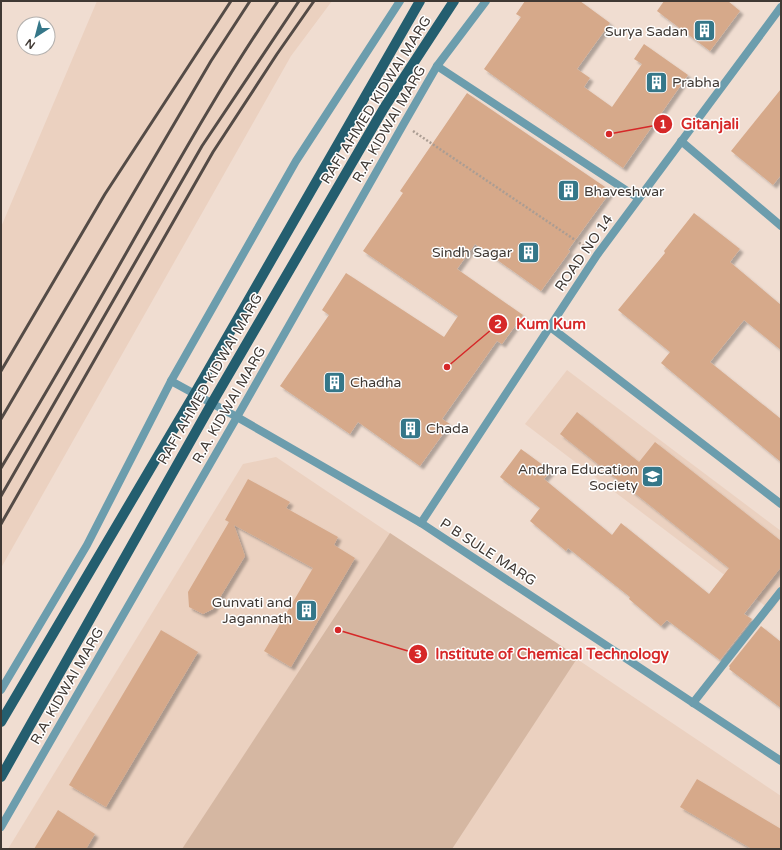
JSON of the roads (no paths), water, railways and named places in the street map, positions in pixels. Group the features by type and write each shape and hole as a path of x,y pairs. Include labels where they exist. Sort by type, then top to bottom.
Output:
{"main road":[{"path":"1,722 195,393 420,1"},
{"name":"RAFI AHMED KIDWAI MARG","path":"1,777 212,403 384,108 454,1"}],"street":[{"path":"1,690 87,545 171,381 296,161 400,1"},
{"name":"R.A. KIDWAI MARG","path":"1,827 437,66 486,1"},
{"name":"ROAD NO 14","path":"421,523 597,255 781,7"},
{"path":"437,66 638,198"},
{"path":"681,141 781,226"},
{"path":"549,326 781,504"},
{"name":"P B SULE MARG","path":"171,381 195,393 421,523 781,761"},
{"path":"693,703 781,591"}],"railway":[{"path":"1,371 105,194 231,1"},
{"path":"1,419 211,61 250,1"},
{"path":"1,468 68,355 203,120 239,60 278,1"},
{"path":"1,496 202,146 299,1"},
{"path":"1,524 213,152 277,54 314,1"}],"place":[{"name":"Surya Sadan","path":"704,31"},
{"name":"Prabha","path":"657,82"},
{"name":"Gitanjali","path":"609,134"},
{"name":"Bhaveshwar","path":"569,191"},
{"name":"Sindh Sagar","path":"528,252"},
{"name":"Kum Kum","path":"447,367"},
{"name":"Chadha","path":"334,382"},
{"name":"Chada","path":"411,428"},
{"name":"Andhra Education Society","path":"653,477"},
{"name":"Gunvati and Jagannath","path":"307,610"},
{"name":"Institute of Chemical Technology","path":"338,630"}]}
